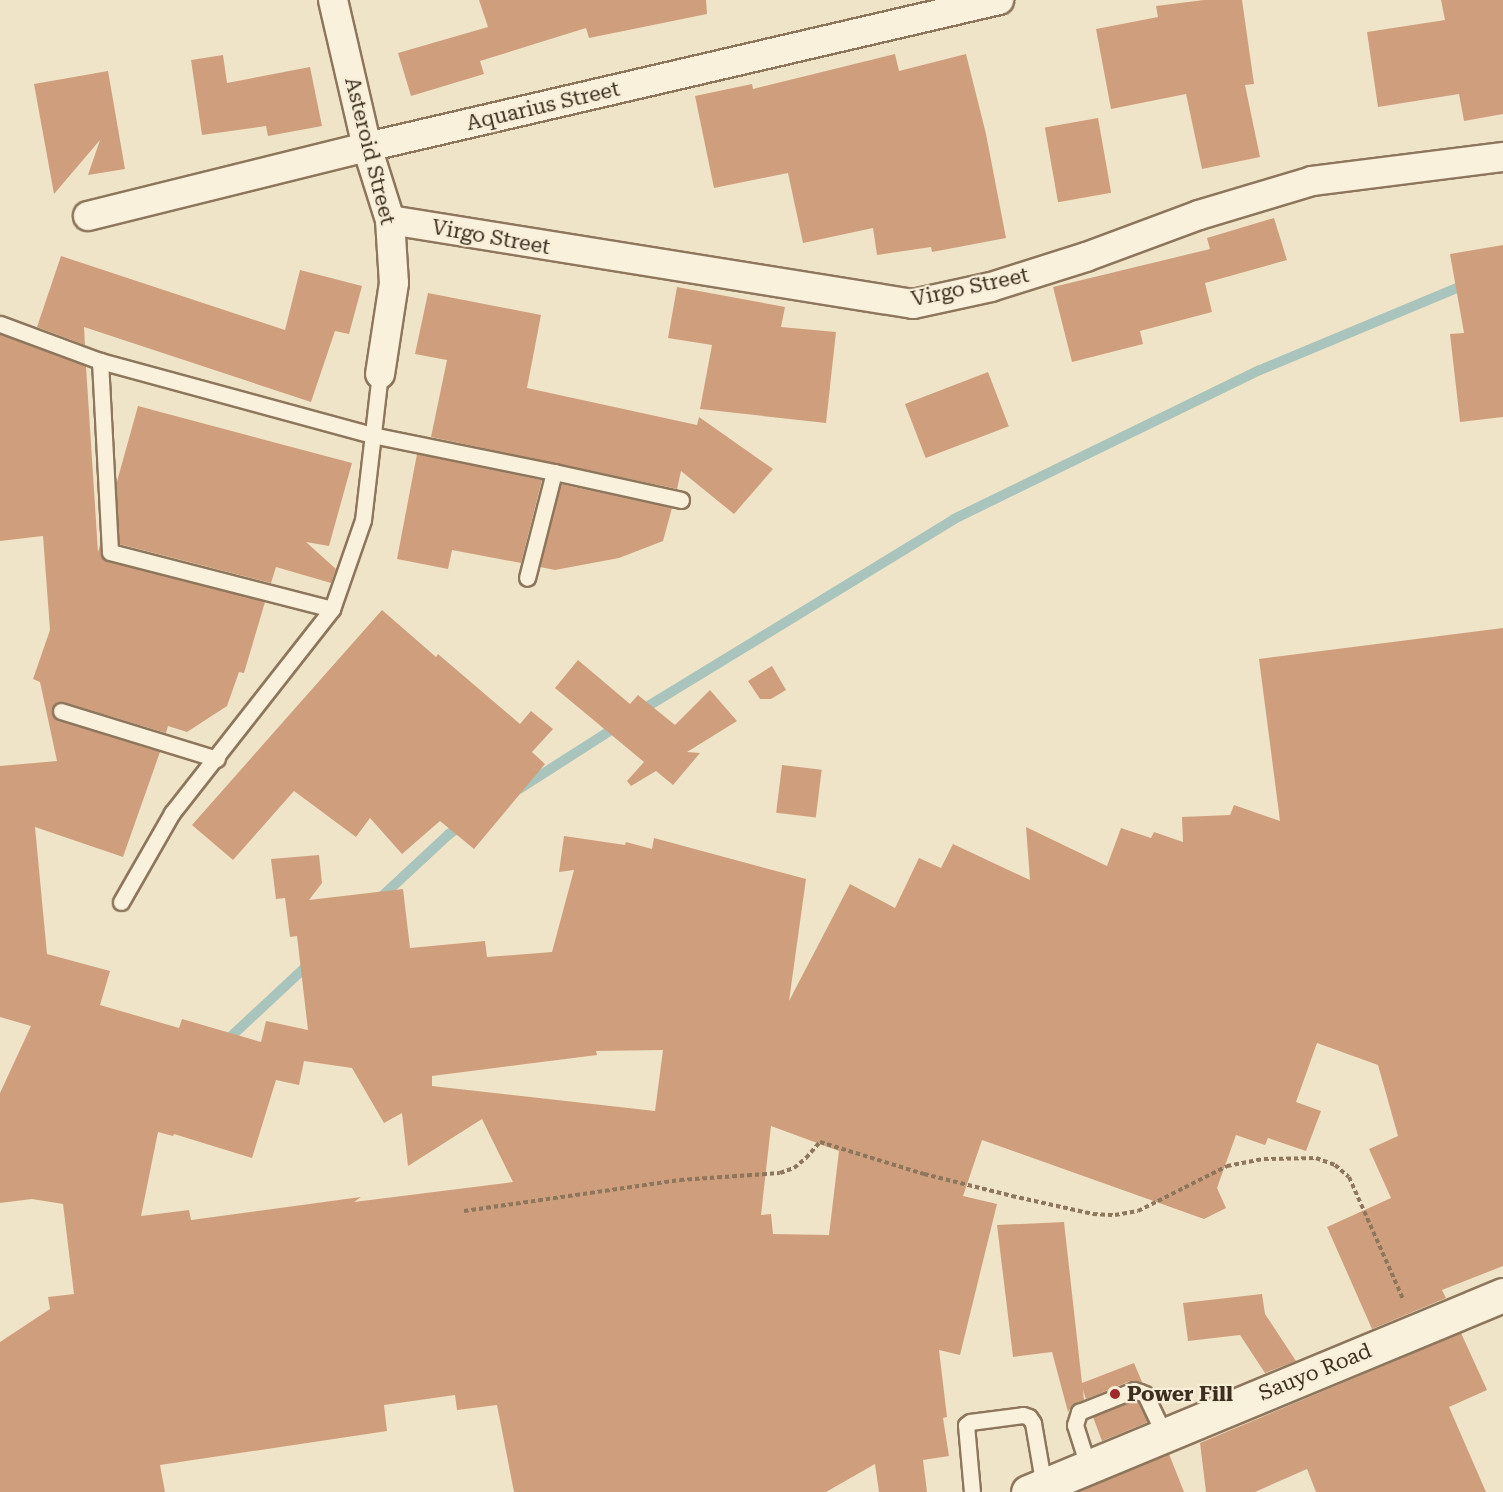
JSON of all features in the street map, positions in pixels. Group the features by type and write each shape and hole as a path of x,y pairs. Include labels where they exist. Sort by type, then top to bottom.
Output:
{"main road":[{"name":"Sauyo Road","path":"1039,1490 1088,1466 1164,1434 1503,1295"}],"street":[{"name":"Asteroid Street","path":"333,0 367,147 390,220 394,283 380,374"},
{"name":"Aquarius Street","path":"88,216 367,147 999,0"},
{"name":"Virgo Street","path":"390,220 913,304 991,287 1086,257 1199,215 1312,181 1503,157"}],"lane":[{"path":"0,324 100,361 372,435 681,500"},
{"path":"100,361 111,552 332,609"},
{"path":"120,902 172,813 217,759 332,609 363,520 380,374"},
{"path":"527,578 554,472"},
{"path":"60,711 217,759"},
{"path":"1088,1466 1075,1425 1079,1412 1134,1390 1145,1394 1164,1434"},
{"path":"972,1492 966,1425 970,1422 1023,1415 1029,1417 1033,1423 1039,1490"}],"path":[{"path":"464,1211 680,1180 780,1173 794,1168 820,1142 924,1174 1012,1196 1093,1214 1115,1215 1138,1211 1227,1166 1264,1159 1316,1158 1335,1165 1348,1177 1416,1330"}],"building":[{"path":"479,0 706,0 707,14 589,38 586,28 480,61 484,74 411,96 398,53 488,27"},
{"path":"1204,0 1242,0 1254,84 1245,85 1260,157 1202,169 1186,94 1111,109 1096,29 1158,17 1156,6"},
{"path":"1441,0 1503,0 1503,114 1464,121 1459,94 1378,107 1367,32 1445,20"},
{"path":"895,54 899,71 966,54 986,134 1006,238 932,252 931,247 877,255 873,228 803,243 788,173 714,188 695,96 752,84 753,89"},
{"path":"223,55 227,83 310,67 322,126 268,136 266,126 202,135 191,60"},
{"path":"108,71 125,169 88,175 100,140 54,194 34,84"},
{"path":"1098,118 1111,193 1058,202 1045,127"},
{"path":"1274,218 1287,260 1205,283 1212,312 1140,331 1143,344 1072,362 1053,287 1210,249 1207,238"},
{"path":"1503,245 1503,417 1460,422 1450,334 1464,333 1450,254"},
{"path":"61,256 285,330 300,270 362,286 349,334 335,331 311,402 84,327 85,345 37,327"},
{"path":"677,287 785,307 781,327 836,332 826,423 700,409 712,345 668,338"},
{"path":"428,293 541,315 527,388 697,425 699,417 773,469 734,514 681,471 677,489 431,437 447,360 415,354"},
{"path":"0,334 86,366 98,552 100,545 103,559 265,602 244,673 239,672 227,706 187,732 168,726 166,733 63,702 55,704 52,709 54,717 58,720 160,752 123,857 35,827 47,954 110,971 100,1005 179,1028 182,1019 261,1042 266,1021 308,1030 297,936 290,937 285,898 276,899 271,859 319,855 322,883 309,900 403,889 410,948 485,941 487,957 552,952 574,870 559,872 564,836 625,845 626,842 652,849 654,838 806,879 789,1001 850,884 895,908 919,858 941,868 953,844 1030,880 1026,827 1107,866 1121,828 1151,838 1154,832 1183,842 1182,817 1230,815 1234,805 1280,821 1259,659 1503,628 1503,1266 1442,1290 1446,1298 1372,1329 1327,1227 1391,1198 1369,1149 1398,1136 1378,1065 1317,1043 1296,1102 1321,1111 1306,1151 1268,1138 1265,1145 1236,1135 1217,1188 1226,1208 1204,1219 982,1140 963,1196 997,1204 960,1355 939,1350 947,1417 943,1418 949,1456 923,1460 927,1492 879,1492 875,1464 826,1492 514,1492 497,1405 457,1410 455,1395 384,1405 387,1431 160,1465 165,1492 0,1492 0,1342 50,1309 48,1297 74,1294 63,1204 32,1199 0,1203 0,1093 31,1026 0,1017 0,766 57,761 40,682 33,679 50,630 43,536 0,541","holes":["663,1050 655,1111 432,1086 432,1076 597,1055 596,1051","304,1061 352,1068 384,1123 402,1113 408,1166 482,1119 513,1182 354,1202 361,1197 191,1220 189,1210 141,1216 158,1132 173,1136 174,1134 252,1158 276,1080 299,1085","771,1126 839,1151 829,1235 773,1234 771,1214 761,1215"]},
{"path":"988,372 1009,426 926,458 905,404"},
{"path":"138,406 352,463 329,546 306,542 336,569 331,583 276,567 271,583 119,544 116,485"},
{"path":"417,454 542,480 521,563 452,550 448,569 397,559"},
{"path":"561,484 672,508 663,541 619,558 555,570 540,567"},
{"path":"382,610 436,657 438,654 520,724 531,711 553,729 532,752 545,764 474,849 440,821 402,854 370,818 356,837 294,791 233,860 192,825"},
{"path":"578,660 630,704 638,695 675,725 710,690 737,721 687,752 700,753 673,785 656,771 631,786 627,781 644,762 555,688"},
{"path":"772,666 786,690 771,699 760,699 748,681"},
{"path":"782,765 822,770 816,818 776,813"},
{"path":"1064,1222 1082,1383 1134,1363 1142,1382 1130,1381 1086,1399 1083,1390 1084,1400 1072,1405 1068,1412 1052,1352 1013,1357 997,1225"},
{"path":"1262,1294 1265,1314 1296,1361 1265,1373 1240,1335 1188,1341 1183,1303"},
{"path":"1461,1333 1487,1390 1449,1407 1486,1492 1316,1492 1307,1469 1255,1492 1206,1492 1200,1443"},
{"path":"1134,1400 1138,1402 1148,1422 1102,1441 1093,1417"},
{"path":"1169,1454 1184,1492 1077,1492"}],"waterway":[{"path":"640,711 954,519 1260,370 1469,283"},
{"path":"519,789 619,725"},
{"path":"378,900 449,834 463,825"},
{"path":"224,1043 311,962"}],"place":[{"name":"Power Fill","path":"1115,1394"}]}
